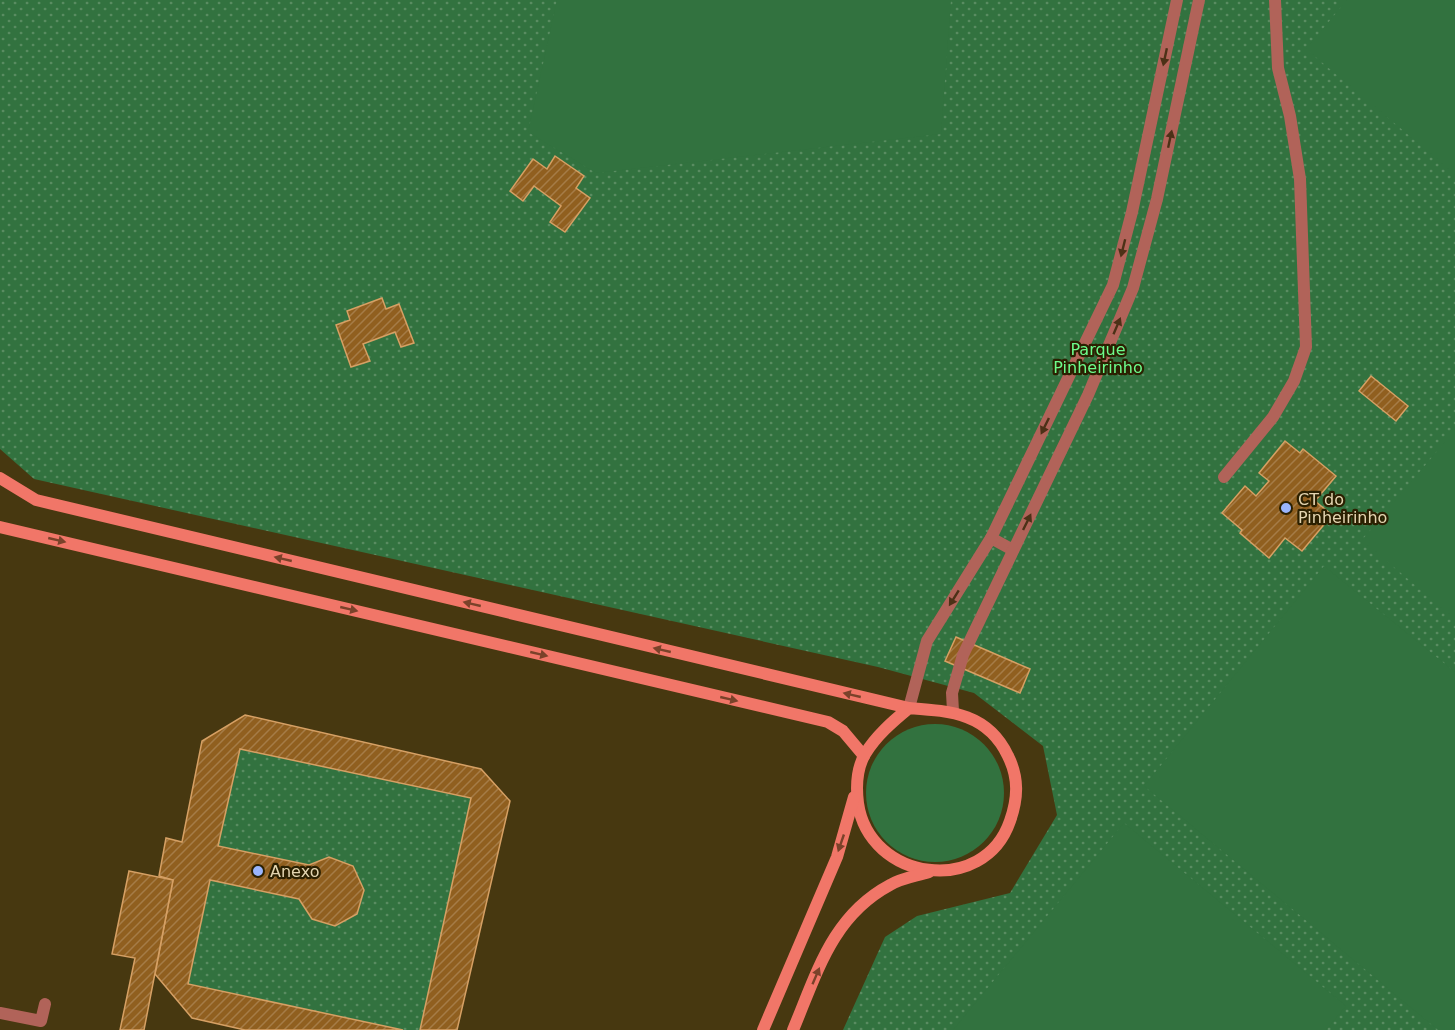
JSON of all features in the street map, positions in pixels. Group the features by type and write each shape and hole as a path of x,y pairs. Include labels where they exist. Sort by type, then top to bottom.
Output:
{"main road":[{"path":"0,478 36,500 909,708 953,711 981,723 1003,744 1015,771 1017,801 1007,830 988,854 961,868 931,872 892,883 857,906 829,946 793,1030"},
{"path":"0,527 828,722 843,731 864,756"},
{"path":"763,1030 837,857 864,756 882,732 909,708"},
{"path":"856,787 860,818 876,845 901,864 931,872"}],"lane":[{"path":"909,708 927,641 991,538 1113,285 1132,212 1177,0"},
{"path":"953,711 952,693 963,655 1088,394 1133,288 1157,199 1199,0"},
{"path":"1224,477 1273,417 1294,381 1306,347 1300,179 1290,116 1278,68 1275,0"},
{"path":"991,538 1013,550"},
{"path":"0,1013 41,1021 45,1004"}],"green space":[{"name":"Parque Pinheirinho","path":"0,0 1455,0 1455,1030 843,1030 885,937 917,916 1010,893 1057,815 1043,746 974,693 878,667 34,479 0,449"},
{"path":"557,0 951,0 941,134 596,173 528,132"},
{"path":"1347,0 1455,0 1455,174 1306,49"},
{"path":"1455,430 1455,619 1362,540"},
{"path":"1324,566 1455,672 1455,1030 1438,1030 1144,786"},
{"path":"935,724 961,729 984,744 999,767 1004,793 999,819 984,842 961,857 935,862 909,857 886,842 871,819 866,793 871,767 886,744 909,729"},
{"path":"240,749 471,798 420,1030 403,1030 188,984 210,880 299,899 312,919 335,926 357,914 364,890 353,866 329,857 309,865 218,846"},
{"path":"1124,823 1346,1006 1326,1030 953,1030"}],"building":[{"path":"555,156 584,176 576,188 590,198 565,232 550,222 561,206 534,186 523,201 510,191 533,159 547,169"},
{"path":"382,298 386,309 399,304 414,343 401,347 395,332 363,344 370,361 351,367 336,325 350,320 347,311"},
{"path":"1371,376 1408,406 1396,421 1359,391"},
{"path":"1285,441 1300,453 1303,449 1336,476 1315,501 1332,515 1302,551 1285,538 1269,558 1240,533 1242,530 1222,513 1245,486 1256,496 1269,481 1259,473"},
{"path":"956,637 1030,669 1020,693 945,661"},
{"name":"Anexo","path":"245,715 481,769 510,801 457,1030 420,1030 471,798 240,749 218,846 309,865 329,857 353,866 364,890 357,914 335,926 312,919 299,899 210,880 188,984 403,1030 245,1030 192,1018 155,974 173,880 159,876 166,838 182,842 202,741"},
{"path":"129,871 173,880 144,1030 120,1030 135,958 112,954"}],"place":[{"name":"CT do Pinheirinho","path":"1286,508"},
{"name":"Anexo","path":"258,871"}]}
